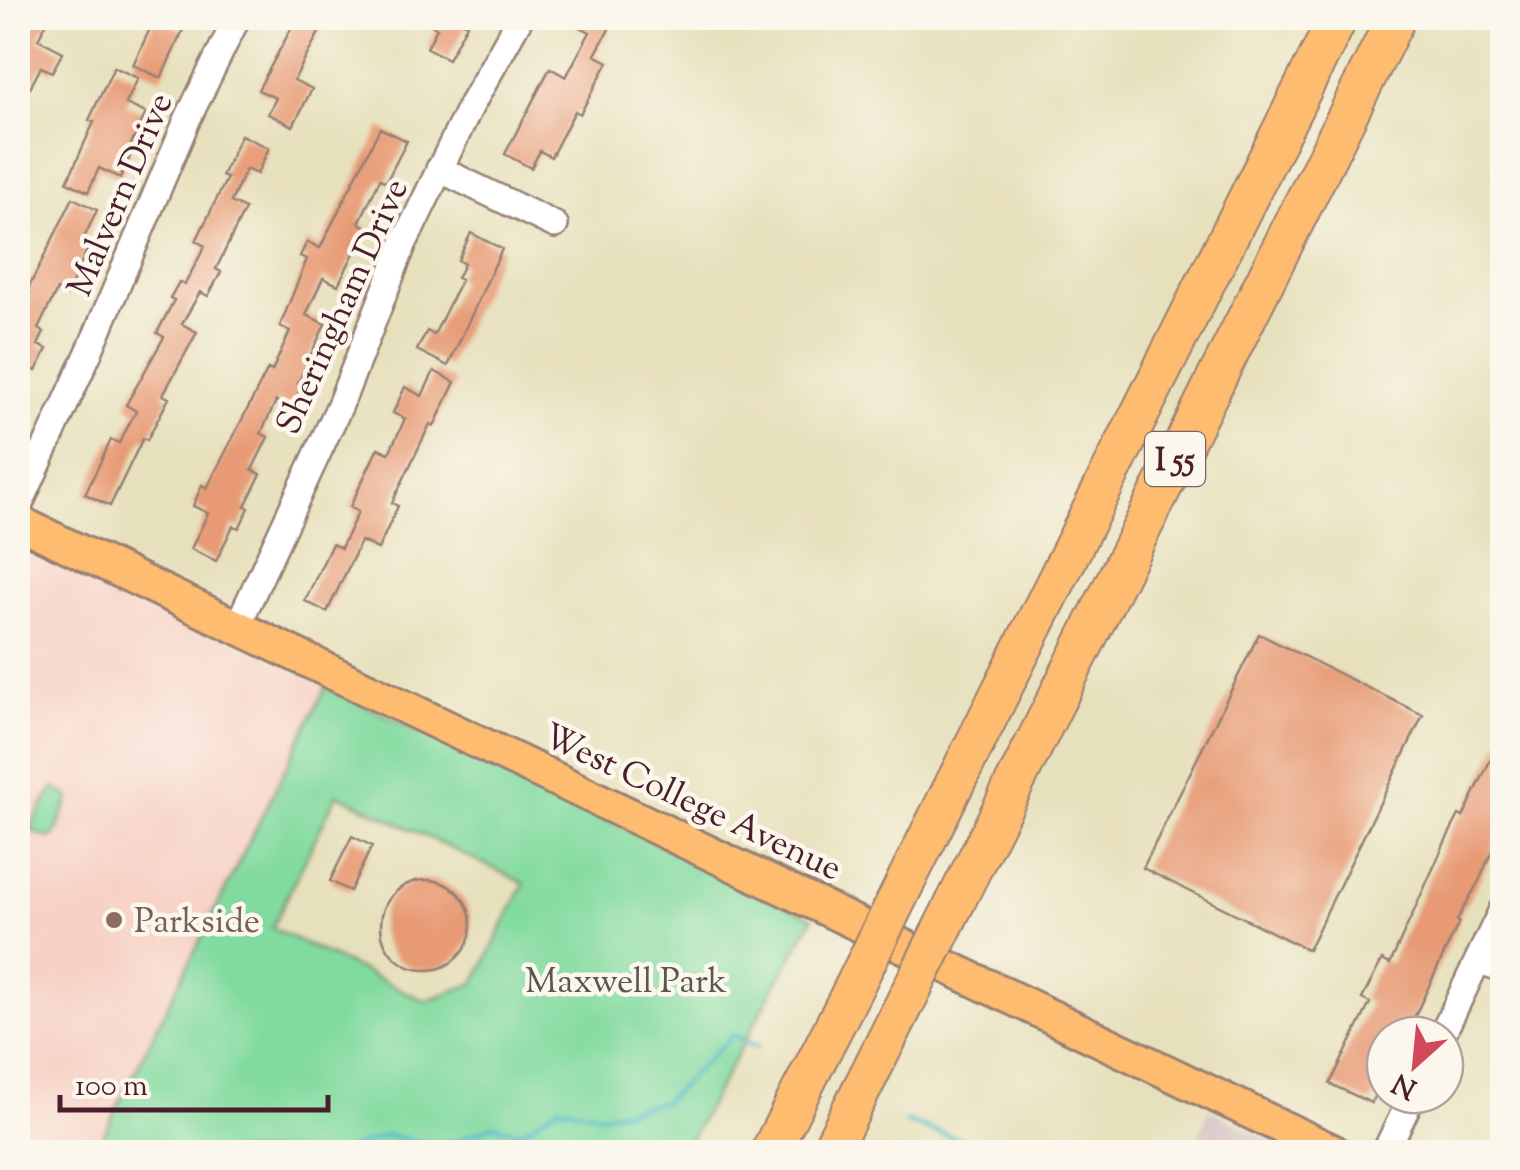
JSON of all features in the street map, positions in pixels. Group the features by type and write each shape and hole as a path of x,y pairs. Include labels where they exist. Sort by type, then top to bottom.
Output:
{"highway":[{"name":"I 55","path":"770,1152 1338,18"},
{"name":"I 55","path":"830,1152 1396,18"}],"main road":[{"name":"West College Avenue","path":"18,522 1334,1152"}],"street":[{"name":"Malvern Drive","path":"18,508 106,314 188,118 236,18"},
{"name":"Sheringham Drive","path":"237,627 340,405 403,245 520,18"},
{"path":"440,169 555,225"},
{"path":"1456,1015 1491,964 1502,910"},
{"path":"1385,1152 1403,1115"}],"shaded area":[{"name":"Parkside","path":"18,541 326,687 95,1152 18,1152"},
{"path":"1210,1110 1294,1152 1191,1152"}],"green space":[{"name":"Maxwell Park","path":"326,687 813,918 683,1152 95,1152","holes":["337,794 524,883 475,983 425,1001 272,928"]},
{"path":"53,788 70,797 55,835 49,838 31,827"}],"building":[{"path":"18,18 49,18 38,39 63,52 52,72 41,67 30,88 18,82"},
{"path":"155,18 183,30 161,78 133,65"},
{"path":"297,18 324,23 294,80 312,89 293,126 268,114 276,98 258,90"},
{"path":"417,18 454,18 467,24 448,59 427,48 437,28"},
{"path":"563,18 615,18 595,55 608,62 580,114 575,111 551,157 540,151 531,168 505,154 550,68 566,77 590,32"},
{"path":"114,67 138,78 126,104 146,113 120,178 99,168 88,192 67,182 94,122 89,120"},
{"path":"380,128 407,141 386,182 380,179 359,223 367,227 338,285 323,278 306,315 325,324 291,408 276,401 261,433 268,437 252,470 261,474 239,528 233,526 216,561 191,549 208,513 193,506 202,485 207,488 268,369 272,371 290,331 280,326 307,259 300,256 307,242 320,248"},
{"path":"241,135 269,148 257,174 246,169 231,202 245,209 216,269 221,272 208,296 200,292 182,324 197,332 163,395 169,398 147,440 143,438 110,506 85,494 111,440 119,443 136,411 126,405 164,337 157,333 174,300 170,298 179,282 185,284 205,246 196,241 227,178 222,176"},
{"path":"73,198 97,210 83,240 90,243 67,295 57,290 38,329 44,332 38,345 47,349 36,371 29,367 18,389 18,333 29,310 24,307 30,293 27,291"},
{"path":"471,233 502,249 448,366 417,350 427,331 434,335 461,280 457,278 464,264 458,260"},
{"path":"434,371 455,382 392,503 398,506 378,549 361,541 327,612 305,601 332,544 341,548 358,512 350,507 378,448 389,453 405,419 393,413 405,387 422,396"},
{"path":"1259,634 1423,715 1308,950 1143,868"},
{"path":"1502,736 1502,827 1415,1015 1365,1015 1365,1100 1330,1084 1370,1003 1362,999 1382,960 1390,964 1445,842 1459,815 1463,817"},
{"path":"352,836 372,846 350,891 330,881"},
{"path":"426,880 443,883 458,893 468,908 468,942 458,957 443,967 426,970 409,967 394,957 384,942 381,925 384,908 394,893 409,883"}],"waterway":[{"path":"340,1152 387,1135 428,1144 455,1141 495,1125 520,1133 559,1106 602,1115 664,1102 733,1035 757,1047"},
{"path":"906,1122 998,1152"}],"place":[{"name":"Parkside","path":"114,920"}]}
